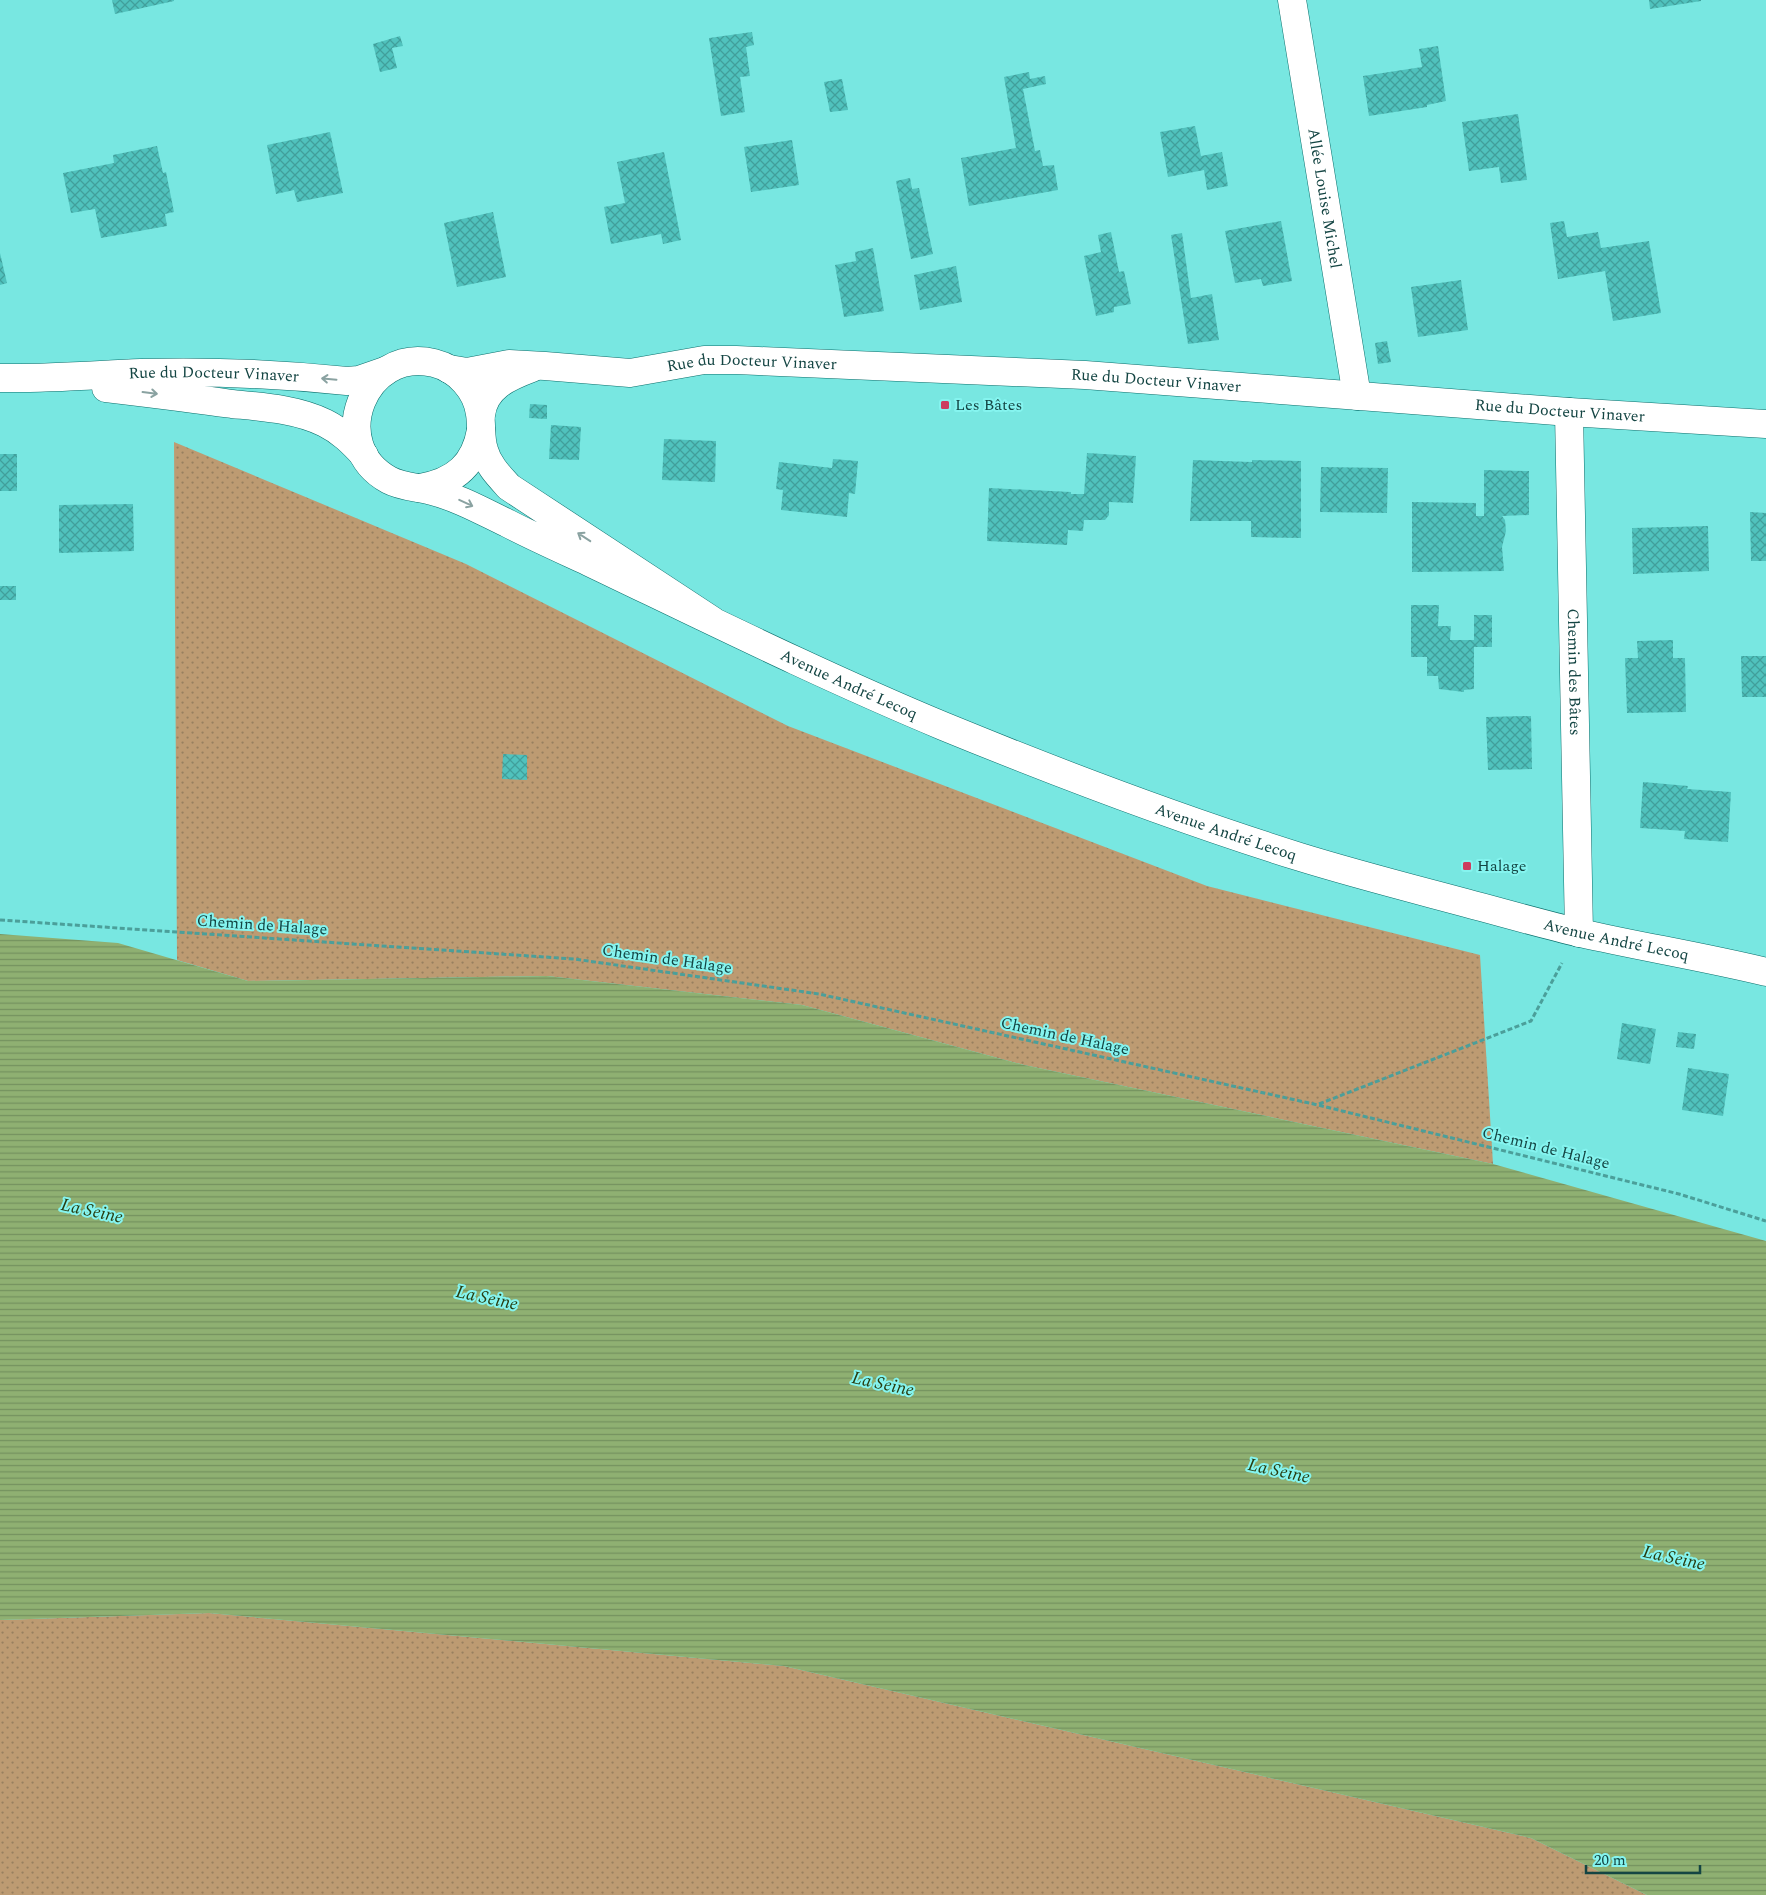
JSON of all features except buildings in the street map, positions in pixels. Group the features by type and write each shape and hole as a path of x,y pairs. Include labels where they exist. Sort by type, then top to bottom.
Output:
{"main road":[{"name":"Allée Louise Michel","path":"1292,0 1358,396"},
{"name":"Rue du Docteur Vinaver","path":"449,369 467,372 509,364 630,373 704,360 736,360 1085,375 1570,412 1766,424"},
{"path":"407,363 435,364 449,369 461,377 471,388 477,401 483,448 488,460 509,487 713,621 464,501 420,488 403,486 387,479 374,468 364,455 357,438 356,421 359,405 367,389 378,376 393,367 407,363"},
{"name":"Rue du Docteur Vinaver","path":"481,422 482,404 491,390 524,371 545,366"},
{"name":"Rue du Docteur Vinaver","path":"0,378 32,379 143,373 266,375 347,381 359,380 393,367"},
{"name":"Rue du Docteur Vinaver","path":"32,379 293,413 324,422 341,432 364,455"},
{"name":"Chemin des Bâtes","path":"1570,412 1579,933"},
{"path":"420,488 437,485 464,468 473,457 479,444 481,422"},
{"name":"Avenue André Lecoq","path":"713,621 836,679 939,724 1120,796 1300,857 1579,933 1766,972"}],"path":[{"name":"Chemin de Halage","path":"0,920 574,959 819,994 1318,1104 1679,1194 1766,1222"},
{"path":"1318,1104 1531,1021 1579,933"}],"shaded area":[{"path":"174,442 466,564 788,726 1207,886 1480,955 1493,1164 1024,1065 802,1005 547,976 248,981 177,960"},
{"path":"209,1613 784,1666 1531,1838 1647,1895 0,1895 0,1620"}],"water":[{"name":"La Seine","path":"0,934 118,943 248,981 547,976 802,1005 1024,1065 1493,1164 1766,1241 1766,1895 1647,1895 1531,1838 784,1666 209,1613 0,1620"}],"place":[{"name":"Les Bâtes","path":"945,405"},
{"name":"Halage","path":"1467,866"}]}
